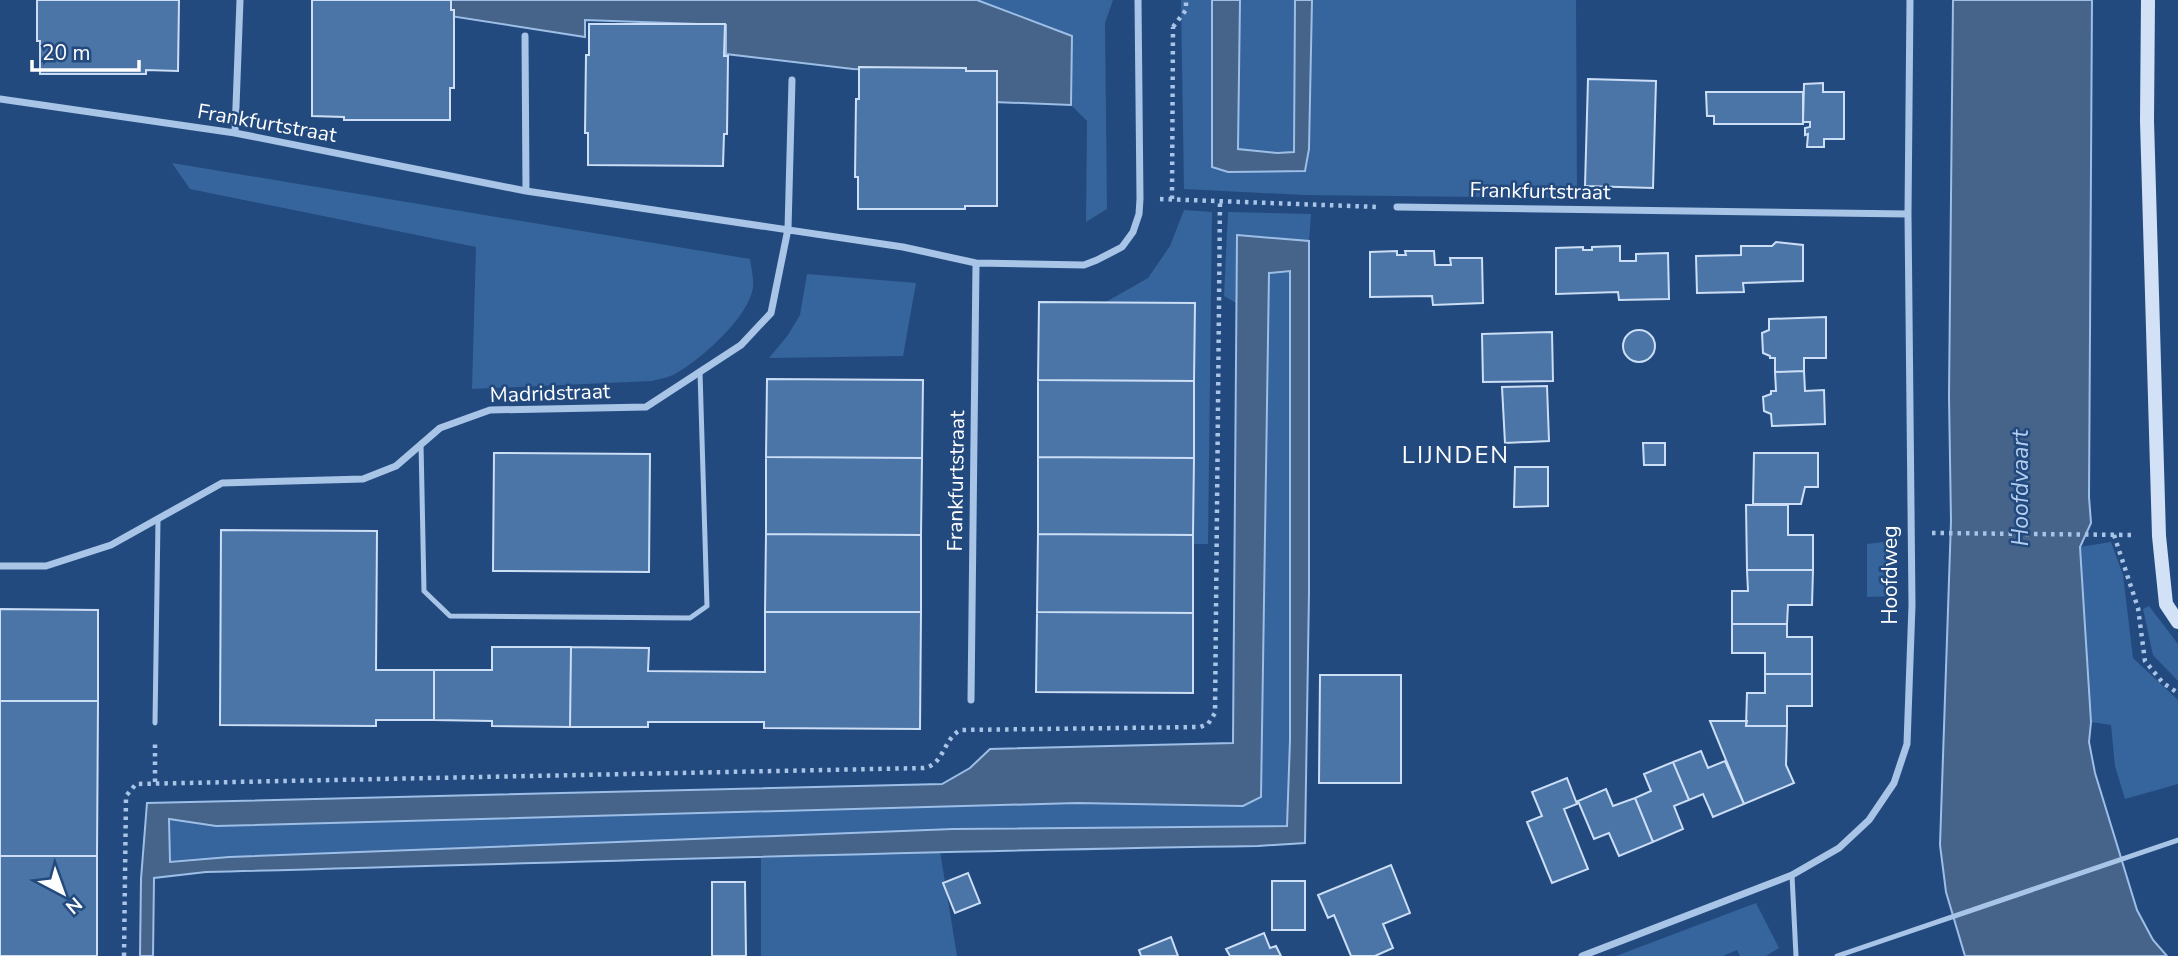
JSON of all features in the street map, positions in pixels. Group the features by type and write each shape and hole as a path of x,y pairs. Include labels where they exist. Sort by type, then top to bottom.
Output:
{"street":[{"path":"236,133 240,0"},
{"name":"Frankfurtstraat","path":"0,99 236,133 526,191 903,247 976,263 1084,265 1122,247 1133,232 1140,198 1138,0"},
{"name":"Hoofdweg","path":"1582,956 1792,875 1839,848 1868,820 1894,783 1907,744 1912,605 1908,214 1910,0"},
{"path":"2148,0 2147,121 2159,536 2166,604 2178,622"},
{"path":"526,36 526,191"},
{"path":"788,229 792,80"},
{"name":"Frankfurtstraat","path":"1397,207 1908,214"},
{"name":"Madridstraat","path":"0,566 46,566 111,545 222,483 363,479 396,466 440,428 490,410 646,407 741,345 771,313 788,229"},
{"name":"Frankfurtstraat","path":"971,700 976,263"}],"lane":[{"path":"421,443 424,591 450,616 690,618 707,606 700,372"},
{"path":"155,723 158,520"},
{"path":"1837,956 2178,840"},
{"path":"1792,875 1797,956"}],"path":[{"path":"1186,0 1186,10 1173,27 1172,199 1397,207"},
{"path":"124,956 126,796 136,784 923,768 937,762 953,735 961,730 1186,727 1208,724 1215,713 1220,201"},
{"path":"1931,533 2114,535 2138,608 2146,661 2163,683 2178,694"},
{"path":"155,752 155,782"}],"shaded area":[{"path":"977,0 1113,0 1105,23 1107,209 1086,222 1087,121 1071,105 1072,36"},
{"path":"1181,0 1212,0 1212,167 1229,172 1305,170 1309,149 1312,0 1576,0 1577,198 1304,195 1184,189"},
{"path":"1240,0 1295,0 1294,152 1238,149"},
{"path":"172,163 750,259 753,287 743,311 722,337 684,369 670,376 652,381 472,389 476,247 190,189"},
{"path":"1184,210 1212,212 1208,544 1194,544 1195,303 1106,302 1148,278 1170,246"},
{"path":"1228,212 1311,214 1309,241 1237,235 1236,303 1224,296"},
{"path":"1290,271 1290,740 1287,826 953,829 229,857 170,862 169,819 216,826 1077,803 1243,806 1261,797 1269,273"},
{"path":"807,274 916,283 903,356 769,358 800,315"},
{"path":"1892,541 1893,596 1867,597 1867,544"},
{"path":"2111,542 2123,575 2133,658 2178,700 2178,784 2125,799 2115,766 2111,725 2091,722 2080,547"},
{"path":"2149,606 2178,644 2178,681 2153,655 2143,609"},
{"path":"937,847 940,851 957,956 761,956 761,858"},
{"path":"1756,903 1779,948 1766,956 1740,956 1737,950 1723,956 1616,956"}],"water":[{"path":"451,0 977,0 1072,36 1071,105 994,102 994,73 853,69 726,54 726,25 585,20 585,37 450,16"},
{"path":"1212,0 1240,0 1238,149 1277,153 1294,152 1295,0 1312,0 1309,149 1305,171 1228,172 1212,167"},
{"name":"Hoofdvaart","path":"1953,0 2092,0 2091,523 2080,547 2091,722 2089,742 2095,773 2137,910 2153,940 2167,956 1965,956 1946,892 1940,845 1951,521 1949,396"},
{"path":"1237,235 1309,241 1309,592 1305,843 206,872 154,878 153,956 140,956 141,879 147,803 942,784 970,768 990,749 1233,743","holes":["1290,271 1290,740 1287,826 953,829 229,857 170,862 169,819 216,826 1077,803 1243,806 1261,797 1269,273"]}],"building":[{"path":"37,0 179,0 178,71 146,70 146,74 40,74"},
{"path":"312,0 451,0 451,10 454,10 454,88 450,88 450,120 344,120 344,117 312,116"},
{"path":"589,24 725,24 724,56 728,56 727,134 724,134 723,166 588,165 588,133 585,133"},
{"path":"859,67 966,68 966,71 997,71 997,206 965,206 965,209 858,209 858,177 855,177"},
{"path":"1588,79 1656,81 1653,188 1585,186"},
{"path":"1823,83 1823,92 1844,92 1844,139 1824,139 1824,147 1807,147 1808,134 1805,135 1805,128 1810,127 1810,122 1803,122 1804,84"},
{"path":"1706,92 1803,92 1803,124 1714,124 1714,116 1707,116"},
{"path":"1776,242 1803,245 1803,281 1743,283 1744,292 1697,293 1696,256 1741,255 1741,246 1772,246"},
{"path":"1620,246 1620,261 1636,261 1636,254 1668,253 1669,299 1619,300 1618,292 1556,294 1556,248 1583,247 1583,250 1592,250 1592,247"},
{"path":"1397,251 1397,255 1406,255 1405,251 1434,251 1435,265 1451,265 1450,258 1482,258 1483,303 1433,305 1432,296 1370,297 1370,252"},
{"path":"1039,302 1195,303 1194,381 1038,380"},
{"path":"1826,317 1826,358 1804,358 1804,371 1775,372 1775,358 1763,353 1762,333 1769,330 1769,319"},
{"path":"1639,330 1650,335 1655,346 1650,357 1639,362 1628,357 1623,346 1628,335"},
{"path":"1552,332 1553,381 1483,382 1482,334"},
{"path":"1804,371 1805,391 1824,390 1825,424 1772,426 1771,414 1764,411 1763,397 1776,391 1775,372"},
{"path":"767,379 923,380 922,458 766,457"},
{"path":"1038,380 1194,381 1194,458 1038,457"},
{"path":"1547,386 1549,441 1505,443 1502,387"},
{"path":"1643,443 1665,443 1665,465 1644,465"},
{"path":"494,453 650,454 649,572 493,571"},
{"path":"1754,453 1818,453 1818,487 1805,487 1801,504 1753,504"},
{"path":"766,457 922,458 921,535 766,534"},
{"path":"1038,457 1194,458 1193,535 1038,534"},
{"path":"1515,467 1548,467 1548,506 1514,507"},
{"path":"1746,505 1788,505 1788,535 1813,535 1813,570 1747,570"},
{"path":"221,530 377,531 376,670 434,670 434,720 376,720 376,726 220,725"},
{"path":"766,534 921,535 921,612 765,612"},
{"path":"1038,534 1193,535 1193,613 1037,612"},
{"path":"1747,570 1813,570 1812,605 1788,605 1787,624 1732,624 1732,591 1748,591"},
{"path":"0,609 98,610 98,701 0,701"},
{"path":"765,612 921,612 920,729 764,728 764,722 648,722 648,727 570,727 571,647 649,648 648,671 765,672"},
{"path":"1037,612 1193,613 1193,693 1036,692"},
{"path":"1732,624 1787,624 1787,637 1812,637 1812,674 1765,674 1765,653 1732,653"},
{"path":"492,647 571,647 570,727 492,726 492,721 434,720 434,670 492,670"},
{"path":"1765,674 1812,674 1812,706 1787,706 1787,726 1746,726 1747,693 1765,693"},
{"path":"1320,675 1401,675 1401,783 1319,783"},
{"path":"0,701 98,701 97,856 0,856"},
{"path":"1710,721 1747,721 1746,726 1787,726 1786,765 1794,783 1744,804"},
{"path":"1701,751 1708,768 1725,761 1744,804 1713,817 1703,794 1689,800 1673,762"},
{"path":"1673,762 1689,800 1674,806 1683,829 1653,842 1635,798 1651,791 1644,774"},
{"path":"1567,778 1577,804 1564,809 1588,869 1552,883 1527,822 1542,816 1532,792"},
{"path":"1606,789 1613,806 1635,798 1653,842 1619,856 1609,833 1594,839 1578,801"},
{"path":"0,856 97,856 97,956 0,956"},
{"path":"1391,865 1410,913 1383,924 1393,948 1375,956 1351,956 1334,915 1328,918 1318,895"},
{"path":"968,873 980,903 955,913 943,883"},
{"path":"1272,881 1305,881 1305,930 1272,930"},
{"path":"712,882 745,882 746,956 712,956"},
{"path":"1264,933 1270,948 1276,946 1281,956 1230,956 1226,949"},
{"path":"1171,937 1178,956 1141,956 1139,950"}],"district":[{"name":"LIJNDEN","path":"1456,455"}]}
